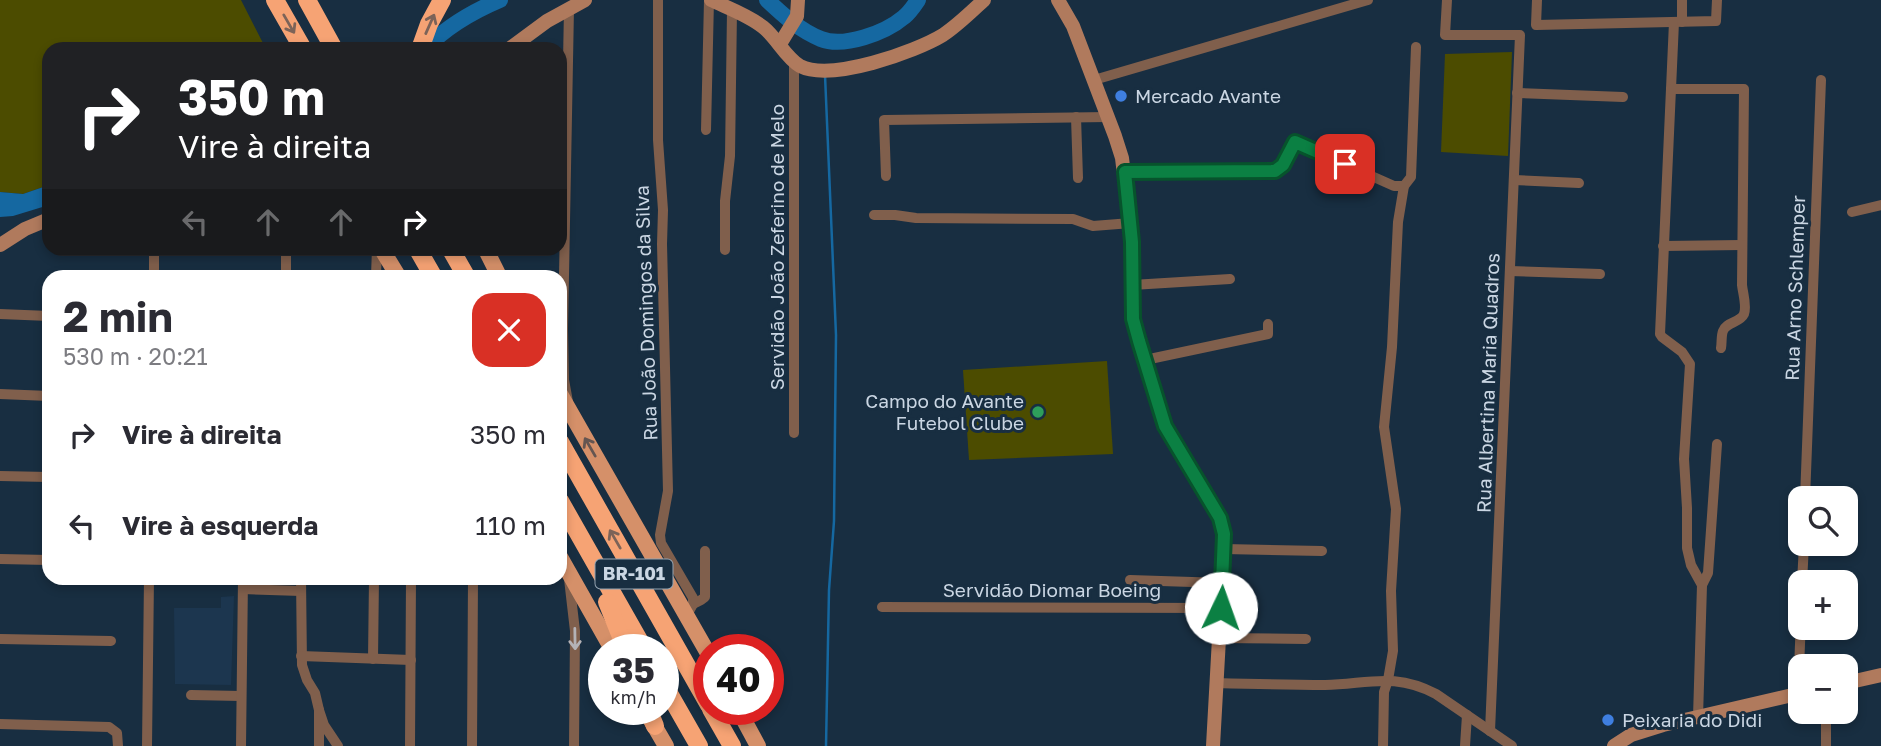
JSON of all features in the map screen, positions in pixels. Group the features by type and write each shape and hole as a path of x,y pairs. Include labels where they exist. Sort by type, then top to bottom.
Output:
{"highway":[{"path":"275,0 299,42"},
{"path":"307,0 330,42"},
{"path":"423,42 442,0"},
{"name":"BR-101","path":"567,454 693,677"},
{"name":"BR-101","path":"567,513 635,634"},
{"path":"587,549 619,634"},
{"path":"679,711 699,746"},
{"name":"BR-101","path":"720,725 730,743"}],"main road":[{"path":"567,407 690,609 700,634"},
{"path":"567,569 604,634"},
{"path":"655,725 666,746"},
{"path":"747,725 758,746"}],"street":[{"path":"518,42 547,21 585,0"},
{"name":"Rua João Domingos da Silva","path":"658,0 658,140 663,210 668,491 660,535 661,543 692,598 690,609"},
{"path":"706,130 710,0 783,39 794,61 808,68 826,71 885,59 929,42 944,34 984,0"},
{"path":"783,39 797,16 798,0"},
{"path":"1058,0 1073,26 1119,146 1131,223 1133,319 1144,360 1165,426 1220,518 1224,534 1213,746"},
{"path":"1094,80 1368,0"},
{"name":"Rua Albertina Maria Quadros","path":"1447,0 1445,35 1520,35 1490,731"},
{"path":"1536,0 1536,25 1716,21 1717,0"},
{"path":"1682,0 1671,89 1660,334 1682,352 1690,363 1684,459 1687,548 1691,565 1702,585"},
{"path":"567,115 569,8"},
{"path":"725,250 730,156 732,10"},
{"path":"1383,746 1384,692 1393,651 1391,591 1396,509 1384,427 1397,285 1398,222 1404,186 1410,177 1416,47"},
{"name":"Servidão João Zeferino de Melo","path":"794,61 794,433"},
{"name":"Rua Arno Schlemper","path":"1805,486 1821,79"},
{"path":"1671,89 1744,89 1744,315 1723,330 1721,348"},
{"path":"1517,93 1623,97"},
{"path":"1076,117 1078,177"},
{"path":"886,176 884,120 1108,117"},
{"path":"1125,172 1275,171 1283,165 1295,142 1394,186 1404,186"},
{"path":"1514,180 1579,183"},
{"path":"1852,212 1881,205"},
{"path":"874,215 916,218 1073,219 1093,226 1131,223"},
{"path":"0,245 42,222"},
{"path":"1663,246 1742,245"},
{"path":"1510,271 1600,274"},
{"path":"1132,285 1230,279"},
{"path":"0,314 42,316"},
{"path":"1144,360 1268,334 1268,324"},
{"path":"0,394 42,396"},
{"path":"567,396 570,412"},
{"path":"1698,717 1702,585 1708,573 1717,444"},
{"path":"0,476 42,477"},
{"path":"1224,549 1322,551"},
{"path":"690,609 705,597 705,551"},
{"path":"0,559 42,560"},
{"path":"1130,580 1223,583"},
{"path":"567,582 575,631 574,746"},
{"path":"147,746 149,585"},
{"path":"241,746 243,585"},
{"path":"301,585 301,656 304,674 315,693 324,725 338,746"},
{"path":"373,659 374,585"},
{"path":"410,746 411,585"},
{"path":"472,746 473,585"},
{"path":"243,589 301,591"},
{"name":"Servidão Diomar Boeing","path":"883,607 1221,608"},
{"path":"1219,638 1306,639"},
{"path":"0,639 111,641"},
{"path":"301,656 411,660"},
{"path":"1858,680 1881,675"},
{"path":"1216,683 1325,685 1388,680 1426,689 1512,746"},
{"path":"191,695 241,696"},
{"path":"1614,746 1631,735 1663,725 1788,697"},
{"path":"319,710 319,746"},
{"path":"1465,746 1467,715"},
{"path":"0,724 104,726 117,733 118,746"},
{"path":"1826,724 1826,746"}],"shaded area":[{"path":"0,0 241,0 262,42 42,42 42,187 23,194 0,192"},
{"path":"1512,52 1508,156 1441,152 1445,54"},
{"name":"Campo do Avante Futebol Clube","path":"1107,361 1113,454 969,460 963,370"},
{"path":"234,596 231,685 175,684 174,608 221,608 221,597"}],"water":[{"path":"42,187 42,207 0,217 0,192 23,194"}],"waterway":[{"path":"433,42 460,21 500,0"},
{"path":"767,0 785,17 806,31 821,39 841,42 864,37 896,23 918,0"},
{"path":"825,75 836,335 834,521 829,590 826,746"}],"place":[{"name":"Mercado Avante","path":"1121,96"},
{"name":"Campo do Avante Futebol Clube","path":"1038,412"},
{"name":"Peixaria do Didi","path":"1608,720"}],"route":[{"path":"1221,608 1224,534 1220,518 1165,426 1133,319 1131,223 1125,172 1275,171 1283,165 1295,142 1345,164"}]}
